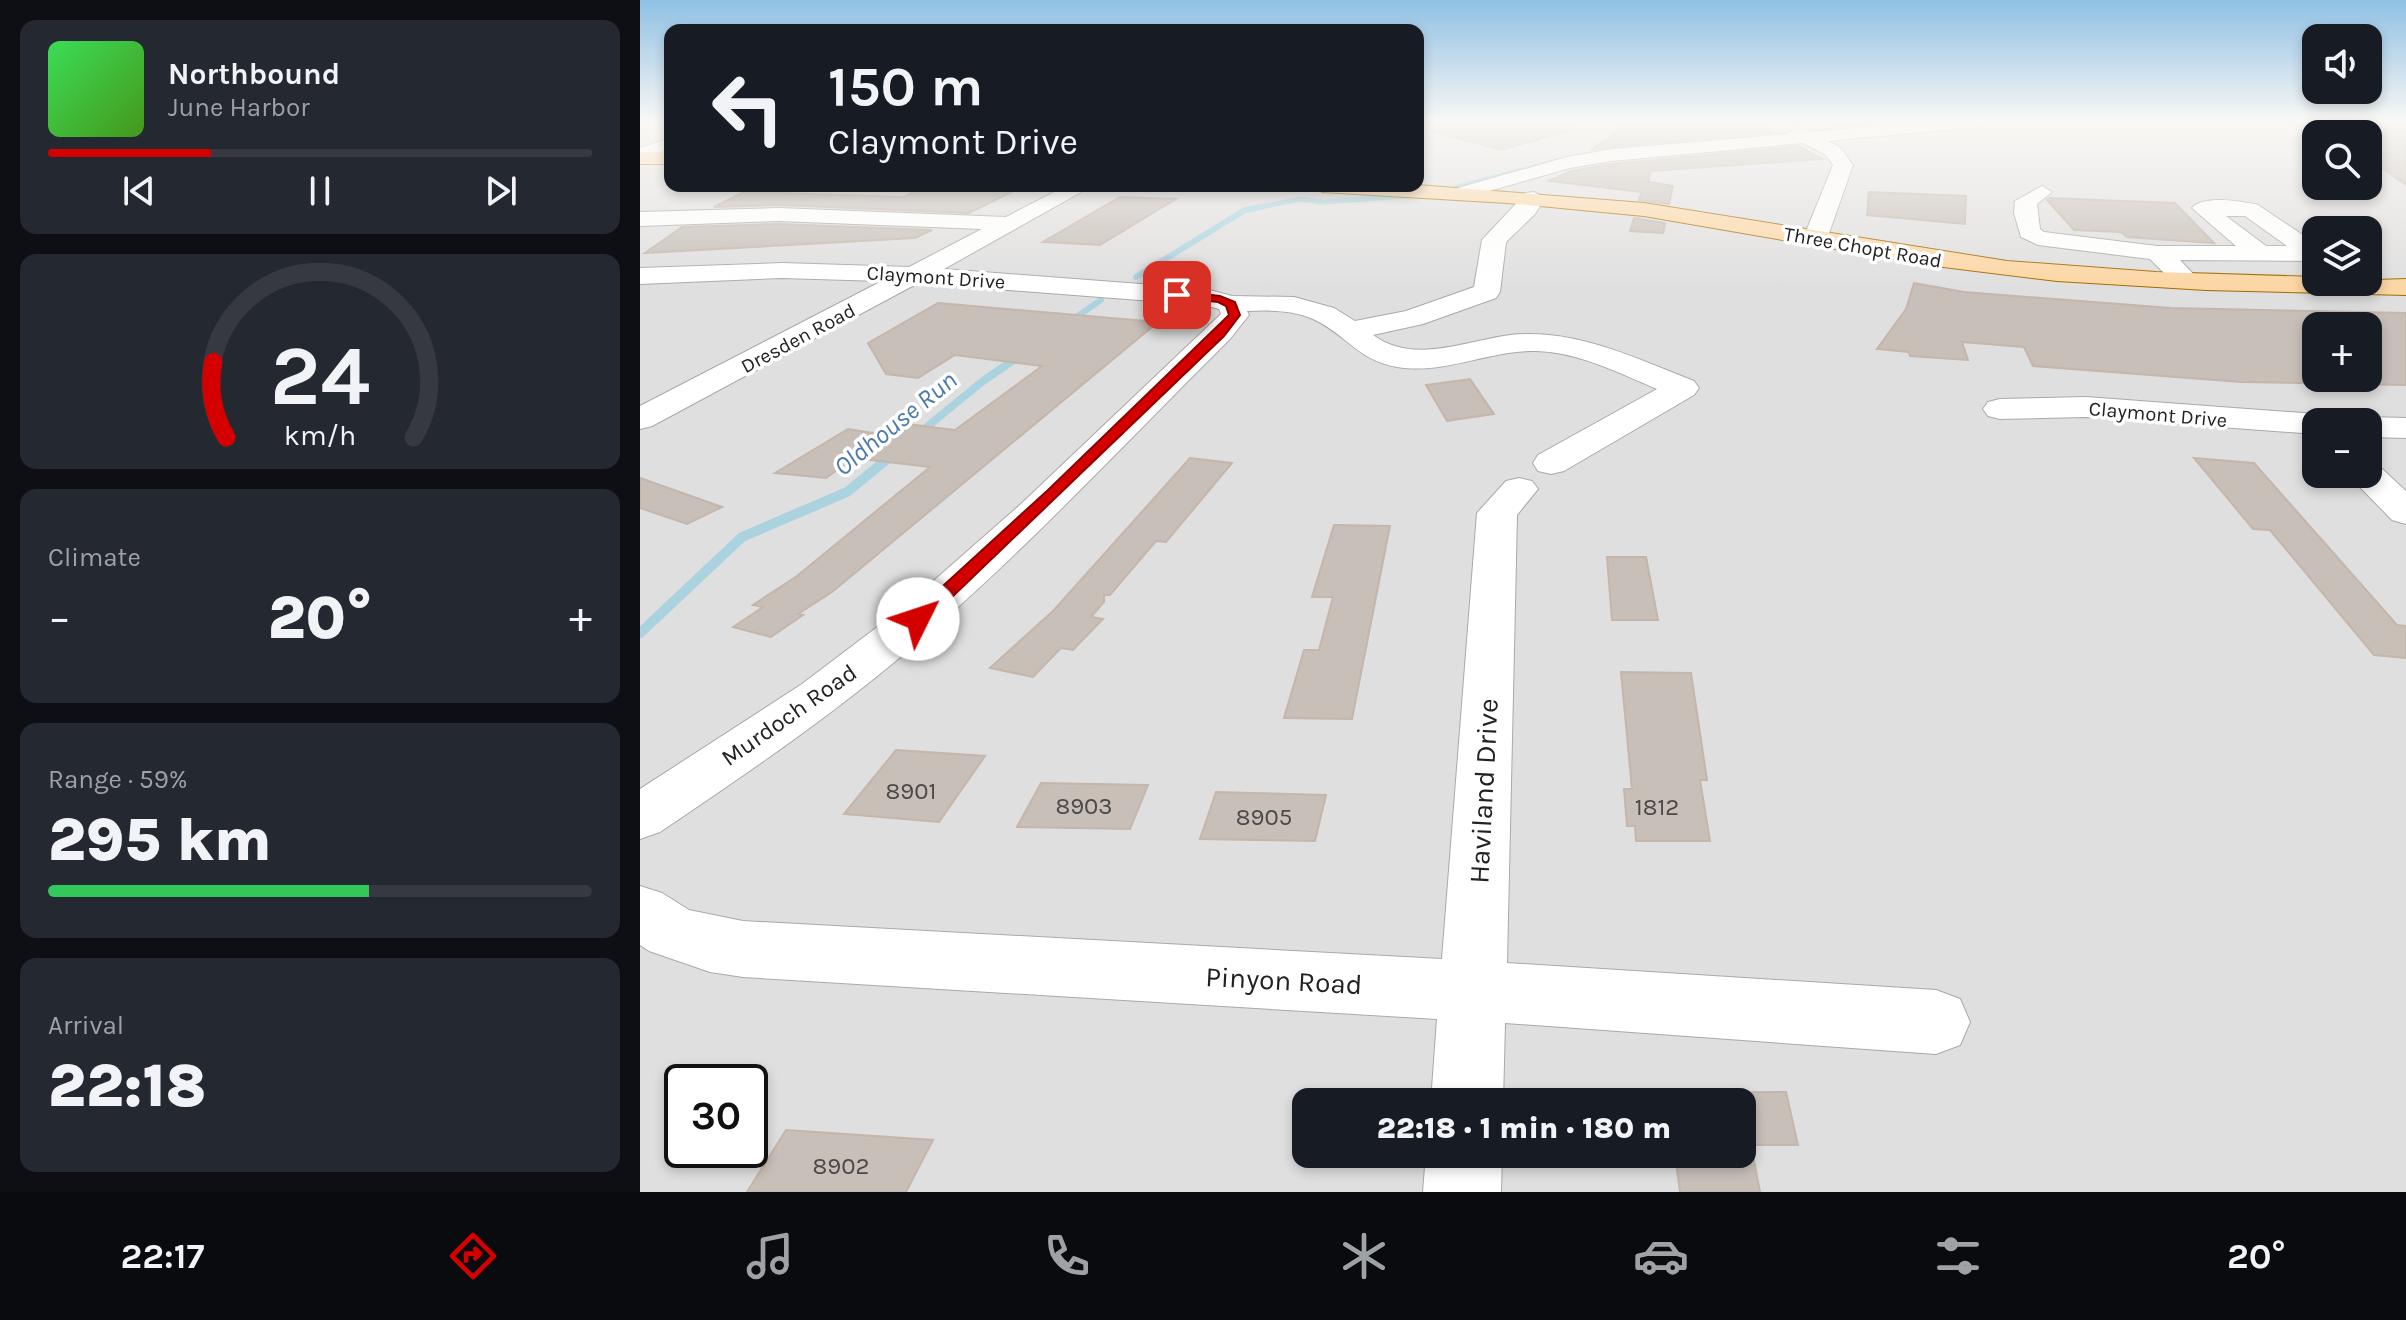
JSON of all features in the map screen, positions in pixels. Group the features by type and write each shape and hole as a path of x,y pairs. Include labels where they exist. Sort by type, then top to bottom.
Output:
{"main road":[{"name":"Three Chopt Road","path":"1424,192 1534,198 1694,216 1930,259 2008,269 2186,280 2406,287"}],"street":[{"path":"1424,188 1463,178"},
{"path":"1461,193 1519,178"},
{"path":"1815,239 1838,178"},
{"name":"Dresden Road","path":"640,419 1071,192"},
{"path":"2042,192 2026,201 2029,232 2038,238 2157,253 2259,253"},
{"path":"1349,331 1413,318 1487,292 1494,240 1527,209 1534,198"},
{"path":"640,219 709,214 814,222"},
{"path":"640,234 814,222 916,220 1010,224"},
{"path":"2157,253 2186,280"},
{"name":"Claymont Drive","path":"640,276 766,269 915,275 1206,297 1231,304 1256,301 1308,307 1340,321 1364,346 1401,360 1463,356 1511,343 1560,343 1683,388 1535,476"},
{"name":"Murdoch Road","path":"640,817 847,675 930,609 1220,333 1235,315 1231,304"},
{"name":"Claymont Drive","path":"2000,409 2086,407 2302,424"},
{"path":"2382,427 2406,428"},
{"name":"Haviland Drive","path":"1468,1088 1497,513 1535,476"},
{"path":"2381,488 2406,512"},
{"name":"Pinyon Road","path":"640,912 671,932 710,944 743,949 1936,1022"},
{"path":"1462,1192 1463,1168"}],"shaded area":[{"path":"640,178 664,178 664,192 1424,192 1424,178 2302,178 2302,200 2382,200 2382,178 2406,178 2406,1192 640,1192"}],"building":[{"path":"1556,178 1649,178 1649,182 1673,186 1669,204 1639,200 1642,192 1549,181"},
{"path":"744,192 904,197 914,192 1012,192 969,213 779,205 714,207"},
{"path":"1869,192 1966,196 1965,224 1867,215"},
{"path":"1120,197 1176,199 1100,245 1043,242"},
{"path":"2047,200 2175,203 2214,243 2074,230"},
{"path":"1634,218 1665,223 1663,233 1630,231"},
{"path":"779,224 932,230 915,238 645,253 682,227"},
{"path":"1914,283 1964,292 2171,308 2359,312 2302,312 2302,383 2241,382 2033,366 2024,347 1962,342 1968,360 1910,356 1909,352 1877,349 1906,309"},
{"path":"938,303 1158,322 832,592 798,614 803,615 771,637 733,627 763,607 753,605 797,576 930,467 854,458 826,478 775,473 848,429 873,433 891,422 955,430 1042,366 955,355 918,378 886,374 868,343"},
{"path":"2382,312 2406,313 2406,385 2382,385"},
{"path":"1470,379 1494,414 1447,421 1426,385"},
{"path":"1190,458 1232,463 1166,542 1156,541 1110,595 1104,595 1104,602 1091,617 1103,619 1073,650 1061,648 1033,677 990,668 1054,610"},
{"path":"2194,458 2254,463 2397,625 2406,626 2406,658 2374,655 2270,530 2253,529"},
{"path":"640,478 722,507 687,524 640,508"},
{"path":"1334,525 1390,526 1352,719 1284,718 1304,650 1319,650 1333,597 1312,597"},
{"path":"1607,557 1646,557 1658,620 1612,620"},
{"path":"1621,672 1691,673 1707,780 1700,780 1710,841 1636,841 1635,826 1627,826 1624,789 1632,789"},
{"path":"896,750 985,756 939,822 844,814"},
{"path":"1041,783 1148,785 1130,829 1017,827"},
{"path":"1216,792 1326,795 1315,841 1200,839"},
{"path":"1756,1092 1786,1092 1798,1145 1756,1145"},
{"path":"786,1130 933,1140 906,1192 747,1192 762,1168 768,1168 768,1159"},
{"path":"1677,1168 1755,1168 1760,1192 1680,1192"}],"waterway":[{"name":"Oldhouse Run","path":"1457,187 1493,178"},
{"name":"Oldhouse Run","path":"1259,207 1300,199 1323,202 1407,196"},
{"name":"Oldhouse Run","path":"1136,277 1245,210 1259,207"},
{"name":"Oldhouse Run","path":"1251,209 1259,207"},
{"name":"Oldhouse Run","path":"1072,320 1101,300"},
{"name":"Oldhouse Run","path":"1068,323 1075,318"},
{"name":"Oldhouse Run","path":"917,435 983,381 1021,355"},
{"name":"Oldhouse Run","path":"882,463 895,453"},
{"name":"Oldhouse Run","path":"640,633 742,537 847,492 885,461"}],"route":[{"path":"918,619 1053,494 1235,315 1231,304 1220,299 1177,295"}]}
